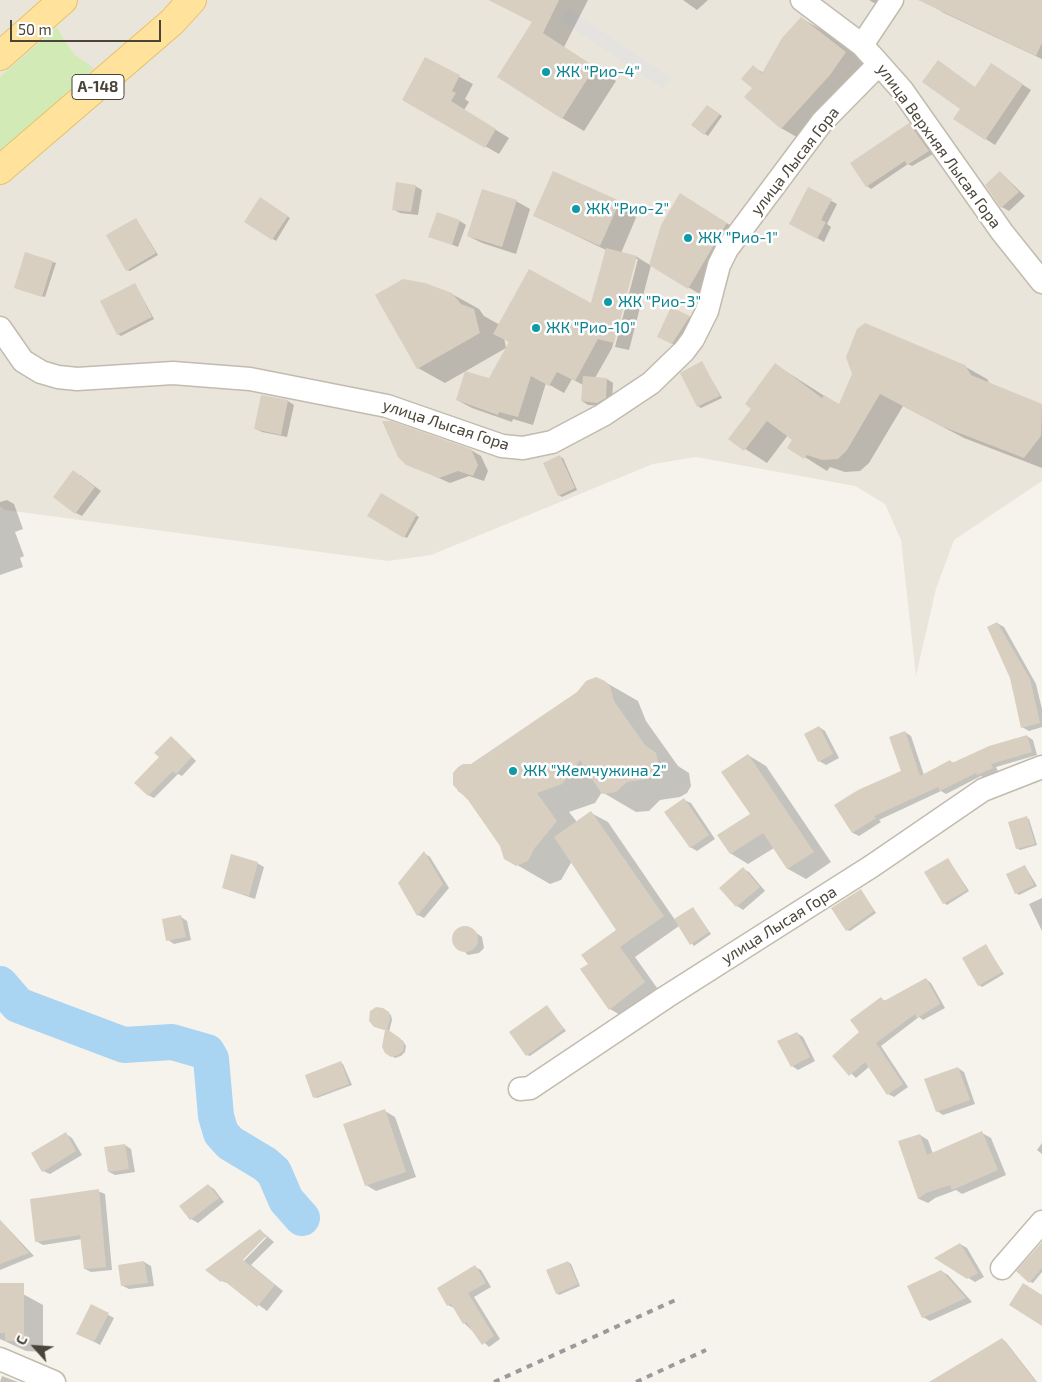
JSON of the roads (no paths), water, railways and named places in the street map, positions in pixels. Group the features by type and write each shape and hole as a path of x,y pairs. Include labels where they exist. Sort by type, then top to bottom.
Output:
{"main road":[{"path":"0,56 63,0"},
{"name":"А-148","path":"0,170 164,28 192,0"}],"street":[{"name":"улица Верхняя Лысая Гора","path":"802,0 862,45 902,90 1002,232 1042,282"},
{"path":"862,45 892,0"},
{"name":"улица Лысая Гора","path":"0,328 23,361 41,372 58,377 77,379 173,373 250,379 387,406 502,446 523,448 552,442 603,415 650,383 684,351 693,340 707,310 719,265 727,249 822,122 879,64"},
{"name":"улица Лысая Гора","path":"520,1089 530,1088 666,997 872,866 983,790 1042,767"},
{"path":"1002,1268 1042,1222"},
{"path":"0,1359 54,1382"}],"waterway":[{"path":"0,984 18,1005 124,1045 172,1042 207,1052 211,1059 216,1116 221,1133 230,1143 265,1164 274,1172 286,1200 302,1218"}],"railway":[{"path":"494,1382 680,1298"},
{"path":"636,1382 706,1350"}],"place":[{"name":"ЖК \"Рио-4\"","path":"546,72"},
{"name":"ЖК \"Рио-2\"","path":"576,209"},
{"name":"ЖК \"Рио-1\"","path":"688,238"},
{"name":"ЖК \"Рио-3\"","path":"608,302"},
{"name":"ЖК \"Рио-10\"","path":"536,328"},
{"name":"ЖК \"Жемчужина 2\"","path":"513,771"}]}
